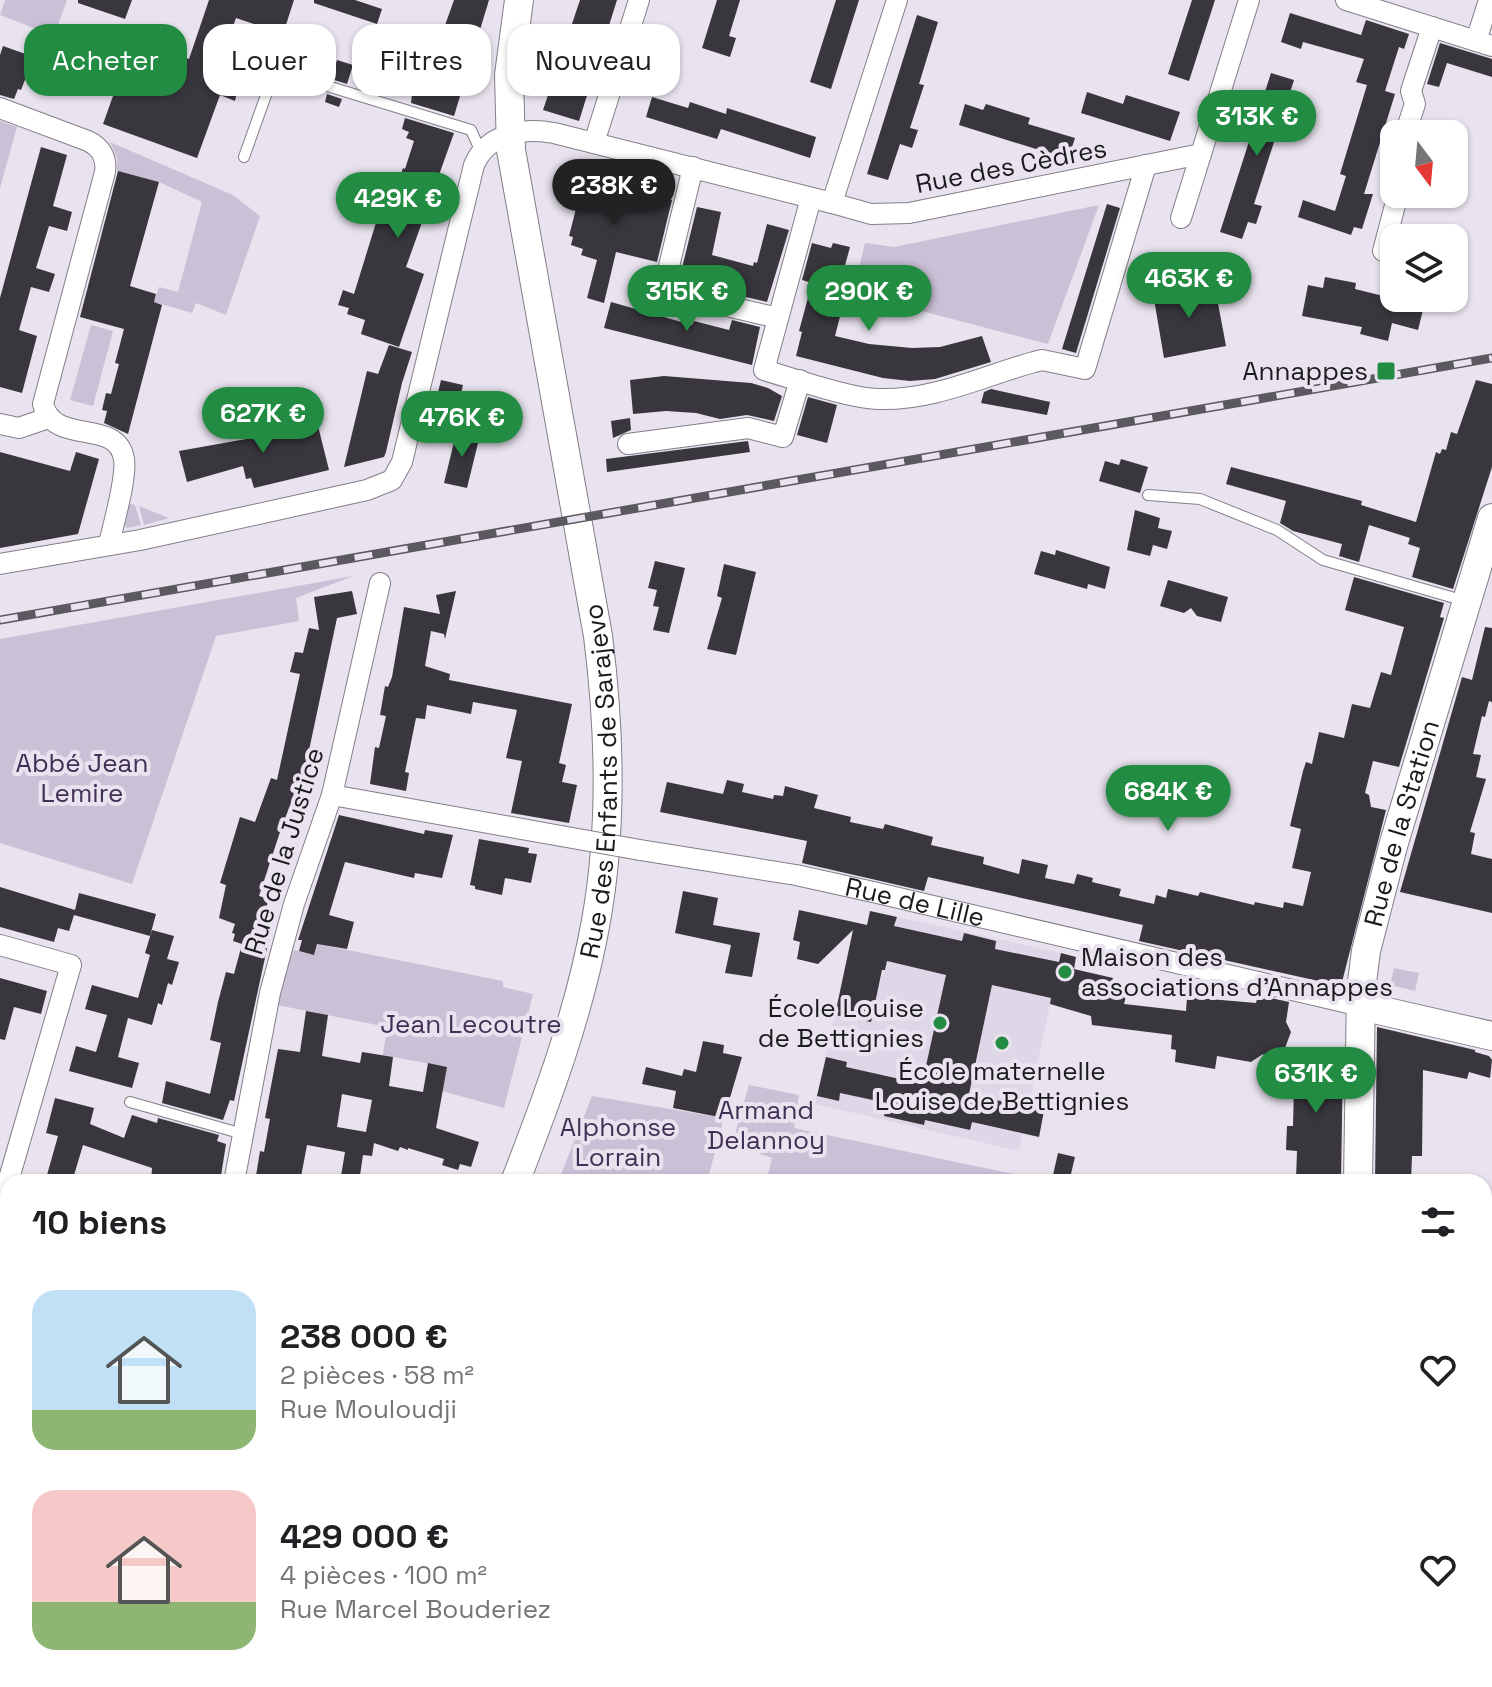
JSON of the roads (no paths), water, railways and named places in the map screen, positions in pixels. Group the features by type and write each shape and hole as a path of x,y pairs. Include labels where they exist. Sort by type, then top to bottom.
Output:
{"main road":[{"name":"Rue des Enfants de Sarajevo","path":"518,1174 564,1049 596,921 606,840 609,758 598,636 516,183 510,134 509,75 519,0"},
{"name":"Rue de la Station","path":"1358,1174 1361,1006 1366,951 1380,891 1492,518"},
{"name":"Rue de Lille","path":"1361,1006 1492,1036"}],"street":[{"path":"594,143 639,0"},
{"path":"832,203 897,0"},
{"path":"1181,218 1249,0"},
{"path":"1346,0 1484,44 1489,0"},
{"path":"1410,120 1415,104 1411,91 1432,27"},
{"path":"0,108 88,141 99,149 106,162 43,398 48,418 56,425 104,436 114,442 121,452 124,467 109,545"},
{"name":"Rue des Cèdres","path":"510,134 536,130 871,214 895,215 1201,154"},
{"path":"0,564 109,545 367,490 392,480 402,462 471,174 481,152 492,142 510,134"},
{"path":"811,198 764,370 878,399 952,389 1042,360 1085,369 1146,165"},
{"path":"693,167 663,291 778,318"},
{"path":"628,444 748,428 783,437 800,380"},
{"path":"0,424 19,428 48,418"},
{"name":"Rue de la Justice","path":"236,1174 259,1039 285,935 332,795 380,583"},
{"name":"Rue de Lille","path":"332,795 796,875 1361,1006"},
{"path":"0,945 71,965 10,1174"}],"lane":[{"path":"244,157 275,70 471,130 481,152"},
{"path":"1148,495 1200,499 1277,530 1323,560 1467,602"},
{"path":"130,1102 243,1134"}],"railway":[{"path":"0,620 1492,358"}],"place":[{"name":"Annappes","path":"1386,371"},
{"name":"Maison des associations d'Annappes","path":"1065,972"},
{"name":"École Louise de Bettignies","path":"940,1023"},
{"name":"École maternelle Louise de Bettignies","path":"1002,1043"}],"park label":[{"name":"Abbé Jean Lemire","path":"82,778"},
{"name":"Jean Lecoutre","path":"471,1024"},
{"name":"Armand Delannoy","path":"766,1125"},
{"name":"Alphonse Lorrain","path":"618,1142"}]}
